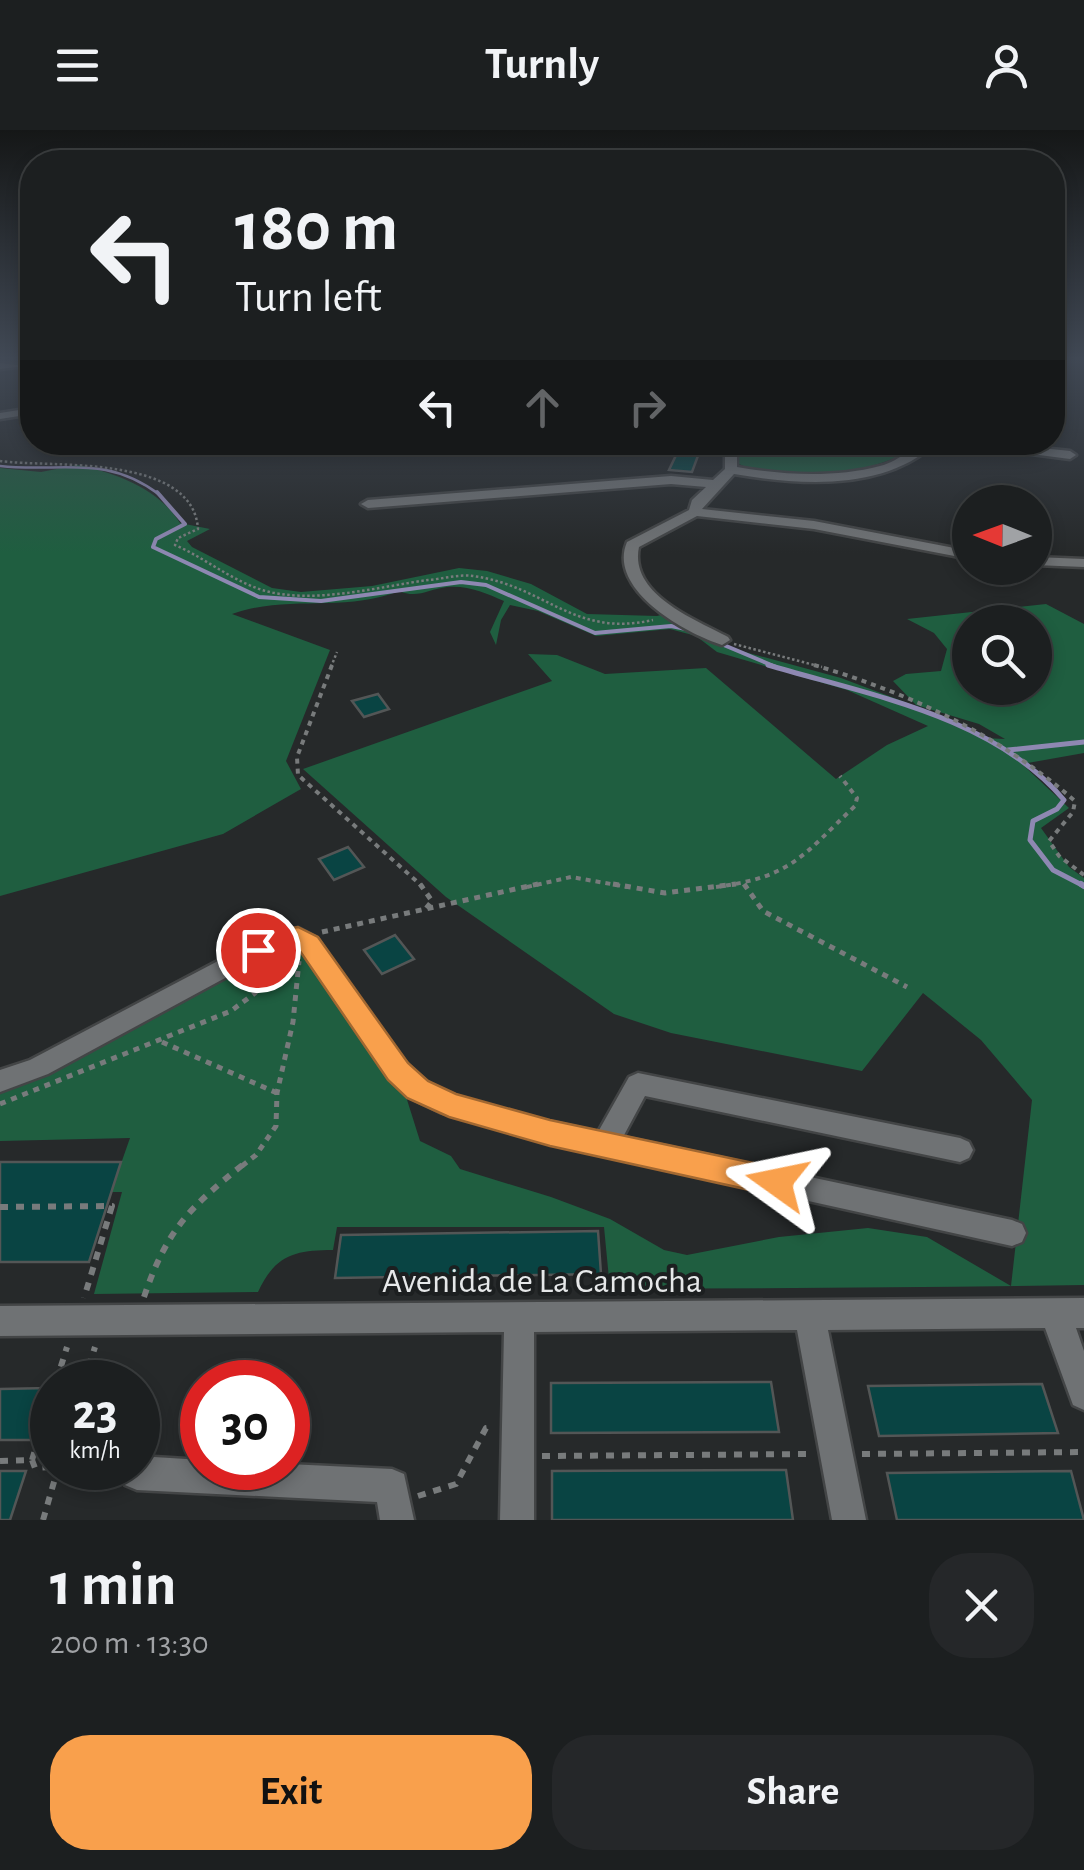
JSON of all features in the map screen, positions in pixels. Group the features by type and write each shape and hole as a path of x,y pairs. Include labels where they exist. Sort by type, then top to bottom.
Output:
{"street":[{"path":"1065,454 1070,455"},
{"path":"695,512 697,502 731,470 730,455"},
{"path":"731,470 776,478 870,472 914,455"},
{"path":"368,504 671,480 716,484"},
{"path":"722,640 666,609 629,572 626,556 632,546 695,512 814,525 952,552"},
{"path":"1052,562 1084,563"},
{"path":"0,1081 39,1067 279,939 298,936 309,944 398,1071 418,1089 495,1119 1012,1233"},
{"path":"605,1144 638,1084 960,1150"},
{"path":"1070,1313 1084,1394"},
{"name":"Avenida de La Camocha","path":"0,1322 1070,1313"},
{"path":"810,1316 849,1520"},
{"path":"516,1520 519,1318"},
{"path":"160,1474 392,1486 396,1511"}],"path":[{"path":"0,461 30,466 64,461 116,464 160,481 183,496 199,521 198,529 178,538 175,545 198,555 210,568 265,591 324,594 470,575 510,585 598,625 684,620"},
{"path":"722,640 842,674 950,717 1043,768 1075,801 1074,812 1048,842 1084,875"},
{"path":"338,652 297,757 298,775 427,890 432,901 424,911"},
{"path":"0,1104 232,1012 271,975 298,936 571,877 665,893 744,884 787,870 854,806 857,798 840,776"},
{"path":"744,884 763,911 907,987"},
{"path":"144,1297 158,1256 192,1206 268,1142 276,1126 277,1093 293,1022 301,952 298,936"},
{"path":"160,1041 277,1093"},
{"path":"0,1207 112,1206 84,1298"},
{"path":"91,1360 95,1346"},
{"path":"63,1360 67,1347"},
{"path":"396,1511 456,1484 486,1428 518,1441 836,1454 1084,1452"},
{"path":"0,1460 30,1460"},
{"path":"43,1520 50,1490"}],"green space":[{"path":"737,455 902,455 859,469 807,476 759,471 739,464"},
{"path":"77,465 135,484 160,500 180,523 210,529 187,541 192,547 272,588 301,592 372,586 459,568 487,571 531,584 587,614 657,616 679,610 712,640 841,678 955,721 983,738 1005,739 979,724 916,705 893,681 906,674 941,671 947,649 934,633 907,619 952,614 952,705 1052,705 1052,607 1084,624 1084,753 1022,764 1069,808 1041,828 1069,867 1084,878 1084,1285 1025,1286 610,1289 604,1227 337,1227 333,1250 308,1251 279,1262 258,1292 94,1294 122,1192 111,1192 130,1138 0,1141 0,1089 45,1074 145,1023 273,947 307,950 403,1087 420,1141 451,1156 460,1169 610,1219 664,1250 687,1255 779,1237 868,1228 927,1237 1011,1286 1032,1100 981,1040 923,993 862,1071 671,1033 614,1014 446,897 303,769 552,681 528,654 557,655 605,674 706,668 836,779 887,745 928,726 847,690 717,652 696,636 670,629 596,636 538,611 510,605 501,620 496,645 490,632 504,601 470,588 447,587 412,594 399,591 358,601 274,605 232,614 330,650 286,761 301,789 223,834 0,896 0,468 41,472"}],"building":[{"path":"676,455 698,455 692,472 669,470"},
{"path":"378,694 389,709 364,717 352,701"},
{"path":"348,847 364,867 334,880 319,859"},
{"path":"395,935 414,959 382,974 364,950"},
{"path":"0,1162 121,1162 89,1262 0,1262"},
{"path":"598,1231 601,1274 335,1278 341,1235"},
{"path":"771,1382 779,1432 551,1433 551,1383"},
{"path":"1042,1384 1058,1433 879,1436 868,1386"},
{"path":"30,1388 30,1440 0,1440 0,1389"},
{"path":"786,1470 793,1520 552,1520 552,1471"},
{"path":"0,1471 26,1471 10,1520 0,1520"},
{"path":"1071,1471 1084,1520 897,1520 887,1473"}],"waterway":[{"path":"0,466 101,469 140,482 159,494"},
{"path":"159,494 185,524 156,539 153,547 259,597 321,601 461,582 486,585 595,633 671,626 691,630"},
{"path":"700,635 776,667"},
{"path":"768,665 927,712 966,728 1035,771 1064,800 1057,809 1033,821 1030,840 1053,870 1084,886 1081,884"},
{"path":"1008,750 1084,742"}],"route":[{"path":"258,950 279,939 298,936 309,944 398,1071 418,1089 449,1104 550,1133 777,1182"}]}
